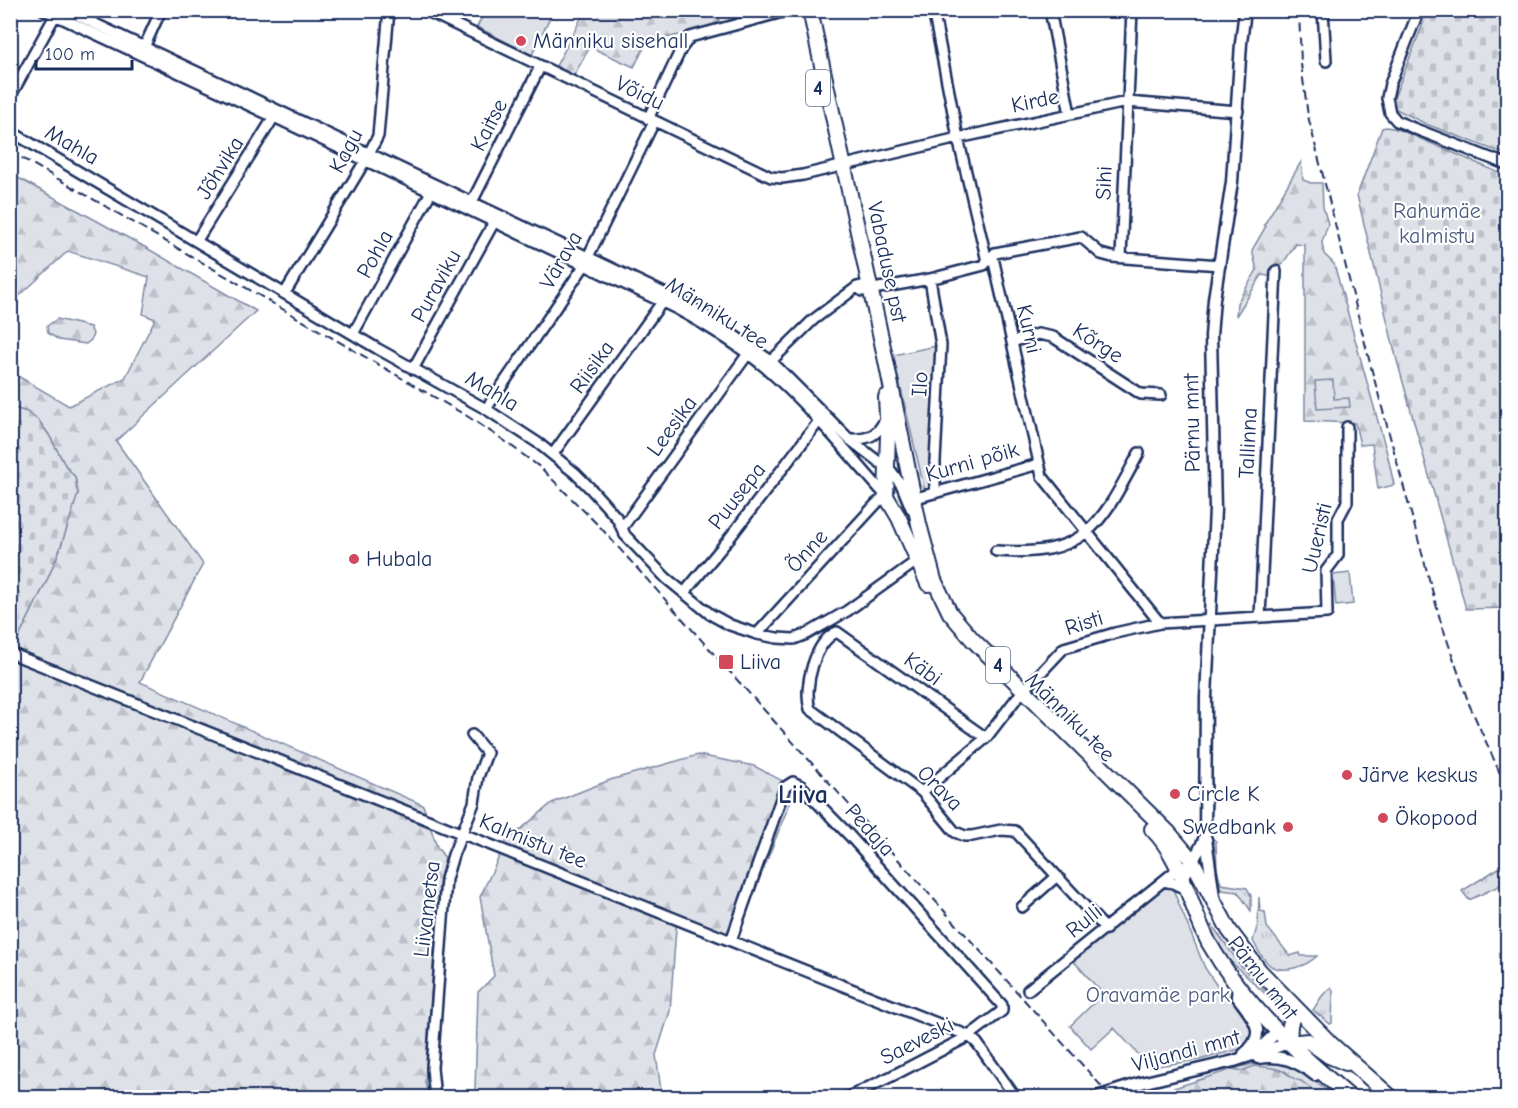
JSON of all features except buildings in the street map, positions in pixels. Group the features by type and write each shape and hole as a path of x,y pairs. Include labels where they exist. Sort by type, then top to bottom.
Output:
{"highway":[{"name":"Vabaduse pst","path":"801,10 840,165"},
{"name":"Vabaduse pst","path":"810,10 888,412 886,496"},
{"name":"Vabaduse pst","path":"865,289 916,498 919,524"},
{"name":"Männiku tee","path":"886,496 899,518 943,615 962,638 1161,825 1186,872"},
{"name":"Männiku tee","path":"919,524 934,580 950,613 1021,693"},
{"name":"Pärnu mnt","path":"1186,872 1215,901 1229,930 1259,970 1295,1009 1356,1068 1392,1098"},
{"name":"Pärnu mnt","path":"1186,872 1203,931 1238,987 1277,1032 1351,1098"},
{"path":"1203,931 1206,924 1214,920 1229,930"},
{"path":"1277,1032 1295,1009"},
{"path":"1295,1009 1290,1024 1289,1043 1308,1041 1329,1056 1356,1068"}],"main road":[{"name":"Pärnu mnt","path":"1186,872 1201,849 1205,836 1206,698 1215,509 1211,336 1232,182 1245,10"},
{"name":"Pärnu mnt","path":"1205,836 1215,901"},
{"path":"1234,1061 1250,1048 1258,1037 1255,1023 1237,996 1238,987"},
{"path":"1255,1053 1277,1032"},
{"name":"Viljandi mnt","path":"1094,1098 1141,1083 1234,1061 1289,1043"},
{"path":"1234,1061 1268,1056 1285,1058 1306,1068 1324,1082 1335,1084"}],"street":[{"name":"Männiku tee","path":"44,10 57,13 142,50 368,157 472,202 695,319 750,351"},
{"name":"Männiku tee","path":"66,10 142,50"},
{"path":"142,50 161,10"},
{"name":"Kagu","path":"285,293 368,157 378,136 388,10"},
{"name":"Võidu","path":"425,10 771,177 803,175 840,165"},
{"name":"Värava","path":"486,409 586,261 651,121 681,49 690,37 790,10"},
{"name":"Kurni","path":"933,10 958,138 986,257 994,262 1042,476 1160,623"},
{"path":"1050,10 1070,114"},
{"name":"Sihi","path":"1121,257 1132,10"},
{"path":"1323,10 1326,61"},
{"path":"1419,10 1390,84 1387,98 1390,113 1397,121 1508,165"},
{"path":"10,97 57,13"},
{"name":"Kaitse","path":"472,202 540,67"},
{"name":"Kirde","path":"840,165 1127,102 1238,111"},
{"name":"Jõhvika","path":"197,240 276,113"},
{"name":"Mahla","path":"10,131 353,334 486,409 553,454 591,489 617,518 625,535 659,571 710,614 730,625 757,634 794,639 807,634 863,601 918,560"},
{"name":"Männiku tee","path":"368,157 431,192 494,222 684,302 768,364 849,439 886,467 902,486 919,524"},
{"name":"Pohla","path":"353,334 431,192"},
{"name":"Puraviku","path":"413,369 494,222"},
{"path":"768,364 813,320 857,287 865,289 930,279 984,265 995,254 1081,237 1101,254 1112,257 1220,265"},
{"name":"Tallinna","path":"1260,617 1276,271"},
{"name":"Ilo","path":"930,279 941,345 935,493"},
{"name":"Riisika","path":"553,454 662,302"},
{"name":"Kõrge","path":"1012,342 1038,334 1053,337 1141,394 1161,395"},
{"name":"Leesika","path":"622,528 750,351"},
{"name":"Männiku tee","path":"768,364 886,496"},
{"path":"849,439 873,436 881,428 888,412"},
{"path":"819,421 829,419"},
{"name":"Puusepa","path":"684,593 728,540 819,421"},
{"name":"Uueristi","path":"1209,619 1327,613 1326,571 1338,555 1338,519 1347,502 1347,427"},
{"path":"996,550 1019,552 1050,549 1075,540 1093,528 1107,510 1139,453"},
{"name":"Kurni põik","path":"916,498 1039,464"},
{"name":"Õnne","path":"757,634 876,504 886,496"},
{"path":"899,518 907,525 919,524"},
{"name":"Risti","path":"922,792 986,738 1021,693 1064,648 1160,623 1209,619"},
{"name":"Käbi","path":"837,632 986,738"},
{"name":"Orava","path":"837,632 826,638 816,656 808,693 810,709 922,792 955,832 972,836 1001,830 1015,831 1106,928"},
{"name":"Kalmistu tee","path":"10,653 969,1036 977,1043 1016,1098"},
{"name":"Liivametsa","path":"435,1098 432,1068 446,879 461,833 474,803 478,777 487,753 472,735"},
{"name":"Pedaja","path":"730,940 785,787 793,782 801,786 849,835 1002,1005 1002,1011"},
{"path":"1163,881 1173,883 1186,872"},
{"name":"Rulli","path":"1028,990 1163,881 1186,872"},
{"path":"1022,907 1056,877"},
{"name":"Saeveski","path":"846,1098 969,1036 1002,1011"}],"green space":[{"name":"Männiku sisehall","path":"485,10 553,11 532,55 477,27"},
{"path":"585,11 717,11 721,26 647,42 634,67 590,47 573,77 555,68"},
{"name":"Rahumäe kalmistu","path":"1428,11 1507,11 1507,155 1426,124 1392,107"},
{"name":"Rahumäe kalmistu","path":"1382,128 1398,129 1507,176 1507,608 1466,609 1396,357 1357,195"},
{"path":"1301,162 1303,180 1322,183 1323,207 1328,224 1322,242 1324,254 1334,264 1394,485 1378,489 1372,444 1360,445 1355,423 1305,421 1305,245 1296,244 1274,277 1262,275 1236,316 1237,303 1257,270 1252,250"},
{"path":"11,174 256,311 116,441 203,564 140,682 423,805 437,847 445,858 439,886 425,1082 428,1097 11,1097 11,653 60,549 78,493 75,477 65,465 39,421 11,407 11,372 69,406 125,378 155,319 143,314 149,277 68,251 15,300 11,325"},
{"path":"57,319 90,327 93,334 91,340 86,344 59,340 48,333 47,326"},
{"path":"941,345 935,493 926,496 893,355"},
{"path":"1333,380 1334,399 1349,398 1350,407 1317,409 1315,381"},
{"path":"11,407 27,412 39,421 65,465 75,477 78,494 47,580 11,653"},
{"path":"1350,573 1353,604 1336,606 1333,575"},
{"path":"698,755 754,766 796,788 736,937 677,915 670,1011 656,1055 662,1097 477,1098 475,1089 478,992 494,976 480,897 506,842 552,803 610,780"},
{"path":"1213,839 1216,841 1217,869 1221,884 1247,888 1251,896 1251,911 1238,892 1221,890 1214,864"},
{"path":"1502,866 1506,877 1501,885 1469,900 1462,891"},
{"name":"Oravamäe park","path":"1166,884 1172,887 1205,968 1219,989 1237,1002 1253,1025 1253,1038 1244,1048 1199,1060 1150,1067 1114,1028 1091,1049 1070,1026 1103,994 1070,957"},
{"path":"1259,897 1260,911 1265,912 1267,927 1290,956 1300,953 1301,956 1317,956 1313,960 1289,969 1276,968 1268,964 1253,941 1258,924"},
{"path":"1212,925 1241,966 1281,1007 1225,956 1210,929"},
{"path":"1331,987 1333,991 1332,1023 1330,1024 1313,1010"},
{"path":"1282,1061 1282,1064 1304,1072 1335,1097 1322,1097 1286,1072 1254,1067 1242,1071 1233,1069 1260,1062"},
{"path":"1254,1066 1283,1071 1322,1097 1146,1097 1233,1069 1242,1071"}],"railway":[{"path":"1299,10 1301,64 1308,116 1372,371 1440,619 1469,704 1508,791"},
{"path":"10,151 467,416 541,468 601,528 1112,1098"}],"place":[{"name":"Männiku sisehall","path":"521,41"},
{"name":"Hubala","path":"354,559"},
{"name":"Liiva","path":"726,662"},
{"name":"Järve keskus","path":"1347,775"},
{"name":"Circle K","path":"1175,794"},
{"name":"Ökopood","path":"1383,818"},
{"name":"Swedbank","path":"1288,827"}],"district":[{"name":"Liiva","path":"803,795"}]}
